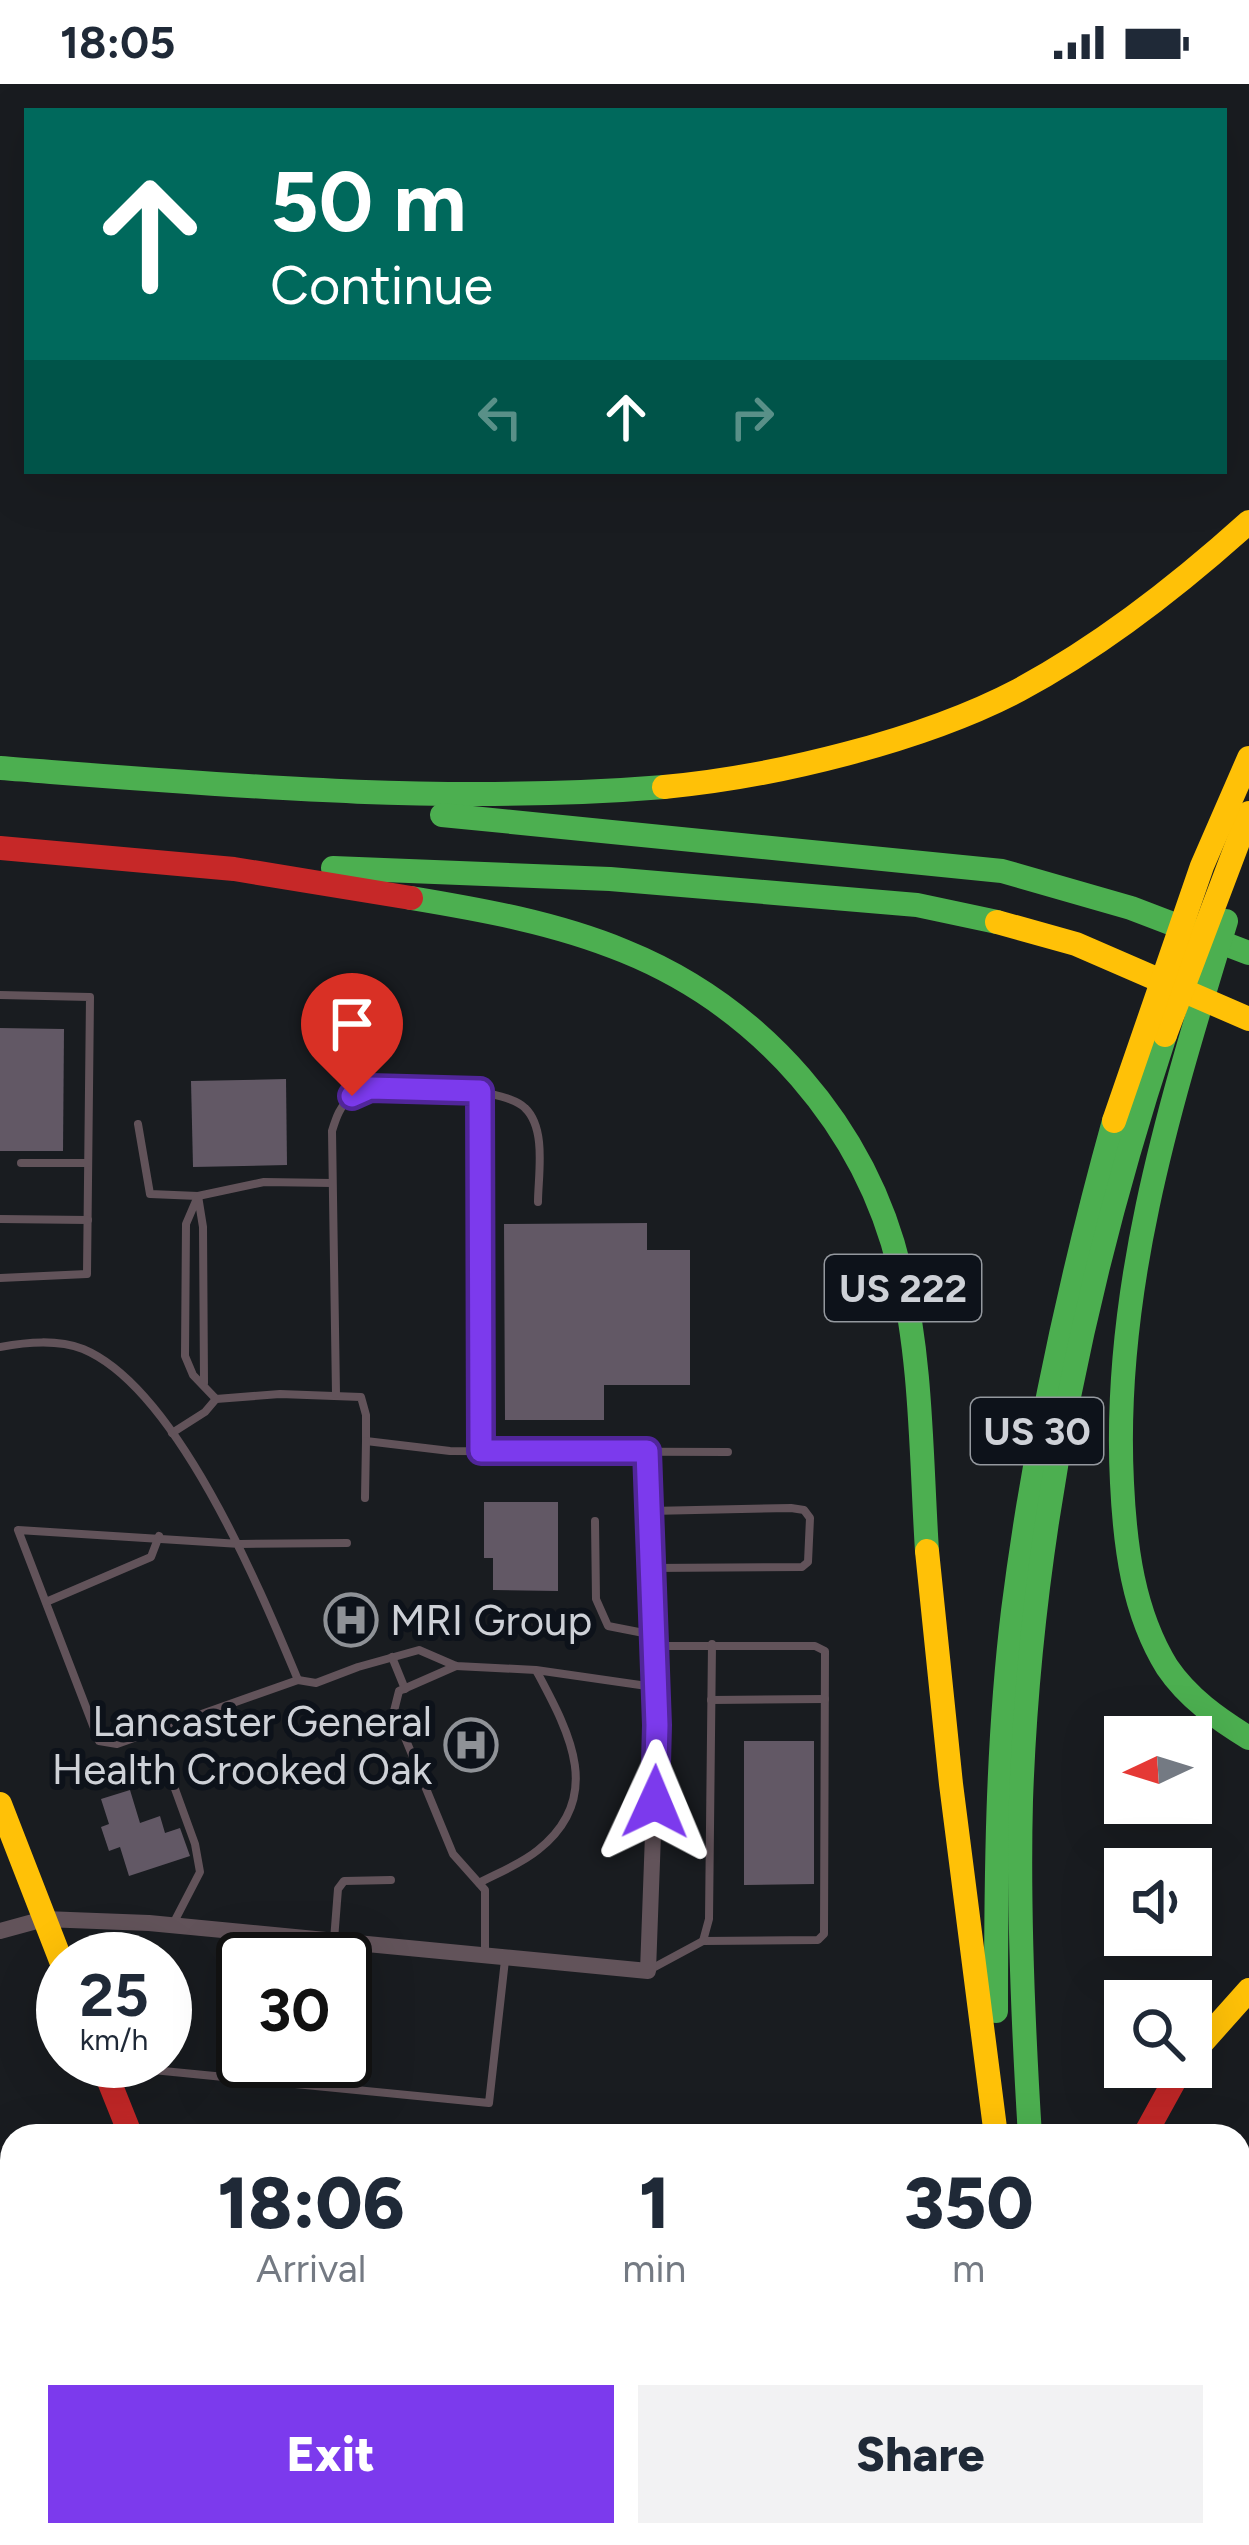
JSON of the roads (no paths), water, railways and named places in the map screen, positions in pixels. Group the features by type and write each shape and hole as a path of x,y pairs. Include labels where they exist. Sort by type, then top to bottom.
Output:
{"main road":[{"path":"0,771 536,798 623,794 742,778 848,754 1020,689 1150,606 1249,522"},
{"name":"US 30","path":"1000,2124 996,1814 1006,1651 1029,1474 1074,1261 1125,1079 1203,864 1249,758"},
{"path":"0,771 1002,871 1170,922 1249,953"},
{"name":"US 30","path":"1029,2124 1020,1983 1022,1814 1033,1636 1060,1448 1087,1311 1144,1092 1186,969 1249,813"},
{"name":"US 222","path":"0,848 238,869 524,920 647,960 735,1012 813,1093 857,1158 891,1233 902,1282 973,1970 998,2124"},
{"path":"1249,853 1174,1096 1140,1233 1124,1331 1118,1441 1129,1570 1151,1642 1189,1696 1249,1738"},
{"path":"238,869 326,868 737,888 916,904 1076,944 1249,1019"},
{"path":"0,1804 49,1932"},
{"path":"1212,2031 1249,1990"},
{"path":"112,2088 126,2124"},
{"path":"1151,2124 1170,2088"}],"street":[{"path":"372,1945 648,1970 654,1841 654,1641"},
{"path":"0,1931 44,1919 239,1932"}],"lane":[{"path":"0,995 89,997 87,1274 0,1278"},
{"path":"336,1394 332,1131 339,1110 352,1096 370,1088 480,1091 524,1106 538,1143 538,1202"},
{"path":"480,1091 481,1451"},
{"path":"138,1124 148,1192 198,1196 264,1182 332,1183"},
{"path":"20,1163 88,1163"},
{"path":"198,1196 186,1224 184,1357 193,1375 217,1399"},
{"path":"198,1196 203,1227 204,1383"},
{"path":"0,1219 88,1220"},
{"path":"0,1335 2,1347 39,1341 80,1348 109,1364 172,1433 240,1544 298,1680"},
{"path":"172,1433 217,1399 361,1397 366,1415 365,1498"},
{"path":"366,1441 481,1451 728,1452"},
{"path":"647,1451 654,1641"},
{"path":"650,1510 791,1508 804,1510 810,1517 808,1562 802,1567 651,1568"},
{"path":"595,1521 596,1599 608,1626 654,1641 815,1646 825,1652 824,1934 818,1940 703,1941 648,1970"},
{"path":"347,1543 240,1544 18,1530 98,1741 107,1745 298,1680 316,1683 419,1650 456,1666 536,1670 655,1687"},
{"path":"46,1602 151,1557 159,1536"},
{"path":"703,1941 709,1919 712,1644"},
{"path":"392,1658 404,1689"},
{"path":"456,1666 399,1691 394,1711 453,1854 485,1890 485,1956"},
{"path":"479,1883 538,1850 566,1819 579,1785 567,1727 536,1670"},
{"path":"711,1700 825,1700"},
{"path":"172,1925 200,1872 175,1789"},
{"path":"335,1932 338,1889 344,1881 392,1880"},
{"path":"337,2088 489,2103 505,1958"}],"place":[{"name":"MRI Group","path":"351,1620"},
{"name":"Lancaster General Health Crooked Oak","path":"471,1745"}]}
